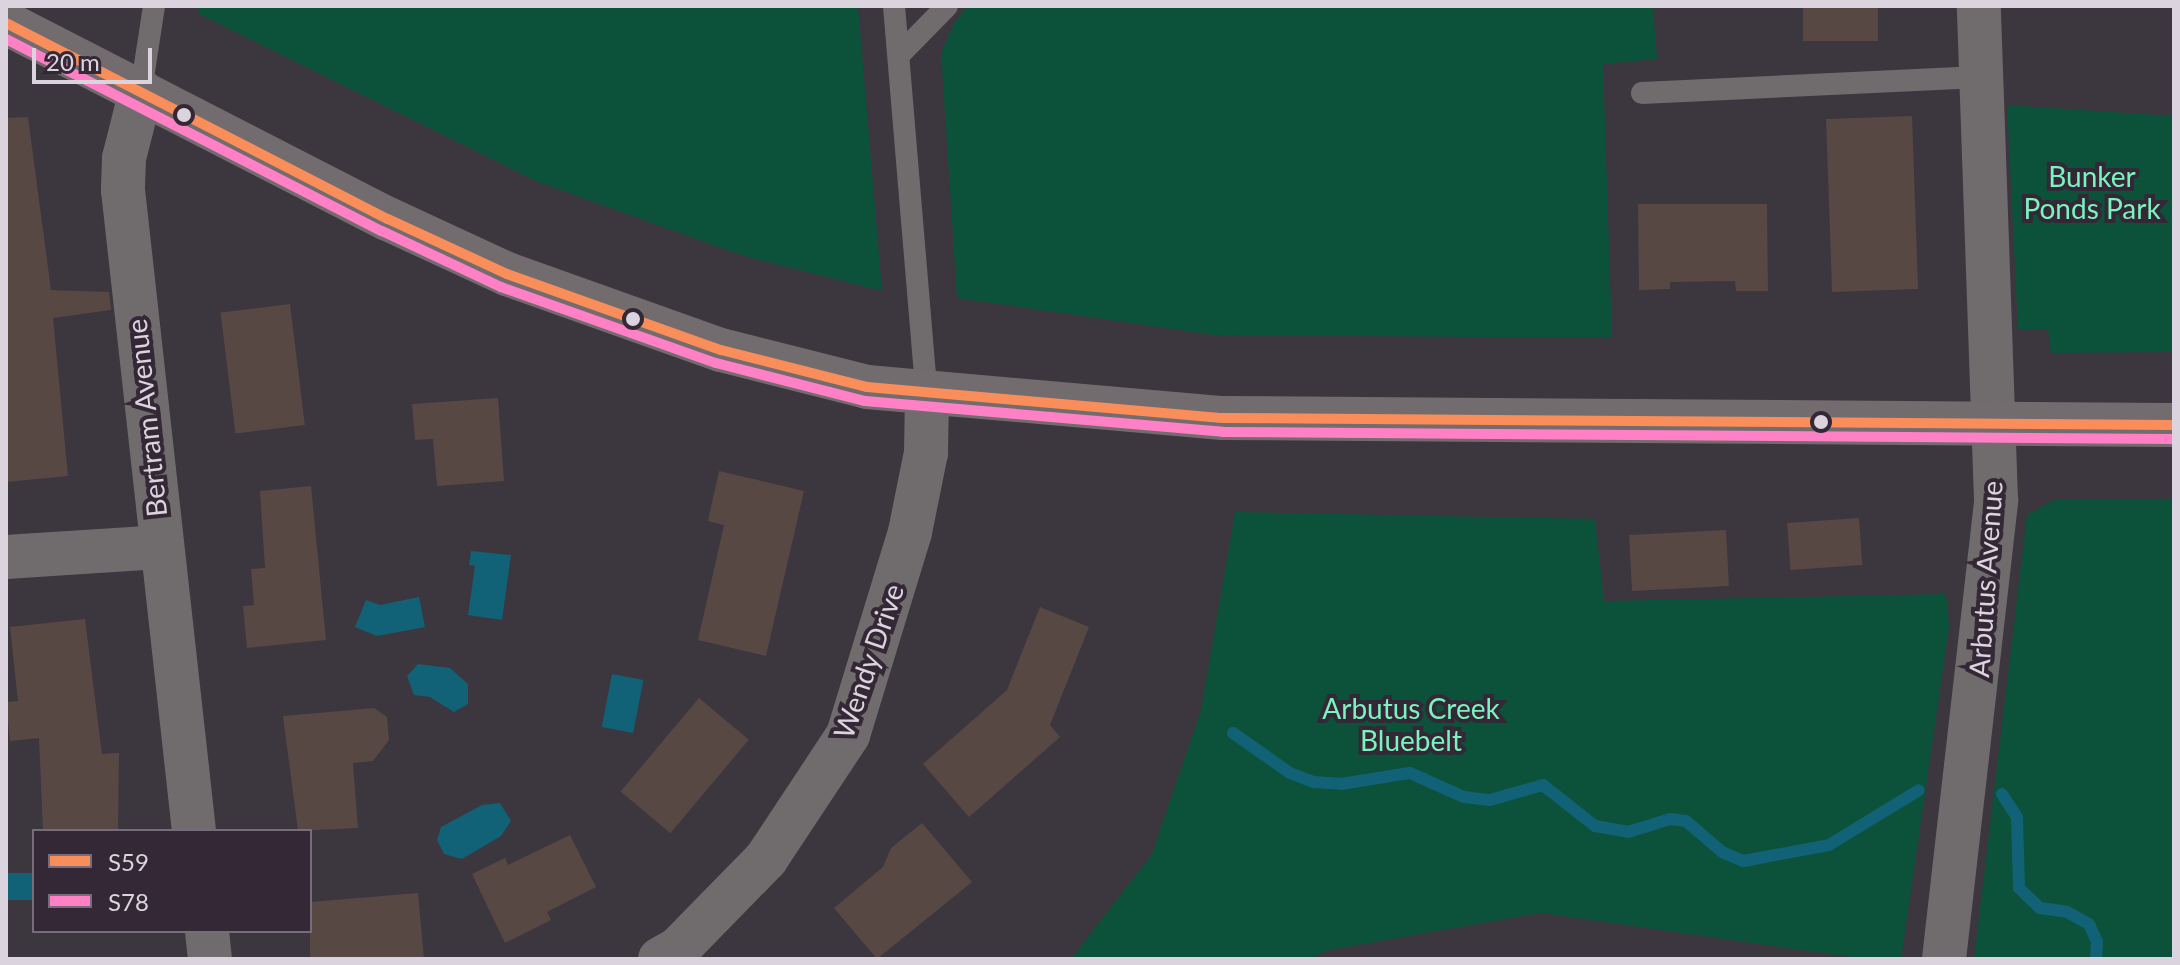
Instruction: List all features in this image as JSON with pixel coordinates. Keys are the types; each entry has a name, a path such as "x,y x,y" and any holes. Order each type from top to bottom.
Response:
{"main road":[{"path":"6,23 431,241 546,290 775,365 927,395 1170,416 1338,421 2174,425"}],"street":[{"name":"Arbutus Avenue","path":"1944,959 1996,500 1979,6"},
{"name":"Bertram Avenue","path":"141,91 122,175 159,547 194,829"},
{"name":"Wendy Drive","path":"660,959 678,949 766,859 848,735 910,532 926,453 927,395"},
{"path":"6,557 159,547"},
{"path":"207,933 210,959"}],"lane":[{"name":"Bertram Avenue","path":"141,91 154,6"},
{"path":"894,6 902,52 927,395"},
{"path":"902,52 947,6"},
{"path":"1642,93 1980,77"}],"green space":[{"path":"198,6 858,6 882,291 744,256 538,182 199,14"},
{"path":"968,6 1653,6 1657,59 1603,64 1612,338 1214,335 957,298 941,53 955,21"},
{"name":"Bunker Ponds Park","path":"2007,105 2174,116 2174,352 2051,353 2048,329 2018,329"},
{"path":"2054,500 2174,500 2174,959 1974,959 2027,515"},
{"name":"Arbutus Creek Bluebelt","path":"1235,512 1595,519 1604,601 1946,594 1949,627 1901,959 1865,959 1541,913 1329,950 1310,959 1071,959 1152,854 1201,710"}],"water":[{"path":"471,551 511,555 502,620 468,615 475,566 469,565"},
{"path":"419,597 425,627 377,636 355,627 366,600 380,605"},
{"path":"418,664 450,668 468,684 468,704 454,712 430,697 414,695 407,676"},
{"path":"612,674 643,680 633,733 602,727"},
{"path":"500,803 511,821 501,836 462,859 444,854 437,840 441,827 482,805"},
{"path":"6,873 32,873 32,900 6,900"}],"building":[{"path":"1803,6 1878,6 1878,41 1803,41"},
{"path":"1912,116 1918,289 1832,292 1826,119"},
{"path":"28,117 51,290 109,292 111,310 53,318 68,476 6,482 6,118"},
{"path":"1638,204 1767,204 1768,291 1736,291 1735,281 1670,282 1670,289 1639,290"},
{"path":"290,304 305,425 235,434 221,313"},
{"path":"498,398 504,481 437,486 433,439 415,440 412,404"},
{"path":"719,471 804,491 766,656 698,640 724,525 708,521"},
{"path":"311,486 326,640 247,648 243,606 254,605 251,569 265,568 260,491"},
{"path":"1859,518 1862,565 1790,570 1787,523"},
{"path":"1726,530 1729,586 1632,591 1629,535"},
{"path":"1040,607 1089,627 1050,725 1060,737 969,817 923,764 1007,690"},
{"path":"85,619 102,754 119,753 118,829 43,829 39,738 10,741 6,702 18,701 10,627"},
{"path":"699,698 749,740 670,833 621,791"},
{"path":"374,708 387,717 389,740 373,761 353,763 358,828 298,829 283,716"},
{"path":"922,823 972,882 877,959 834,908 883,867 891,848"},
{"path":"570,835 596,887 547,912 551,920 505,943 472,874 505,858 508,865"},
{"path":"418,893 424,959 310,959 312,902"}],"waterway":[{"path":"1233,733 1290,773 1314,782 1341,784 1410,773 1464,797 1490,800 1543,785 1595,826 1628,832 1670,819 1686,821 1722,852 1743,861 1829,845 1919,790"},
{"path":"2002,794 2017,817 2019,888 2040,908 2067,912 2089,924 2097,942 2096,959"}],"transit line":[{"name":"S59","path":"6,23 388,219 507,274 721,350 867,387 1223,418 2174,425"},
{"name":"S78","path":"6,39 382,231 501,287 716,363 865,401 1223,432 2174,439"}]}
